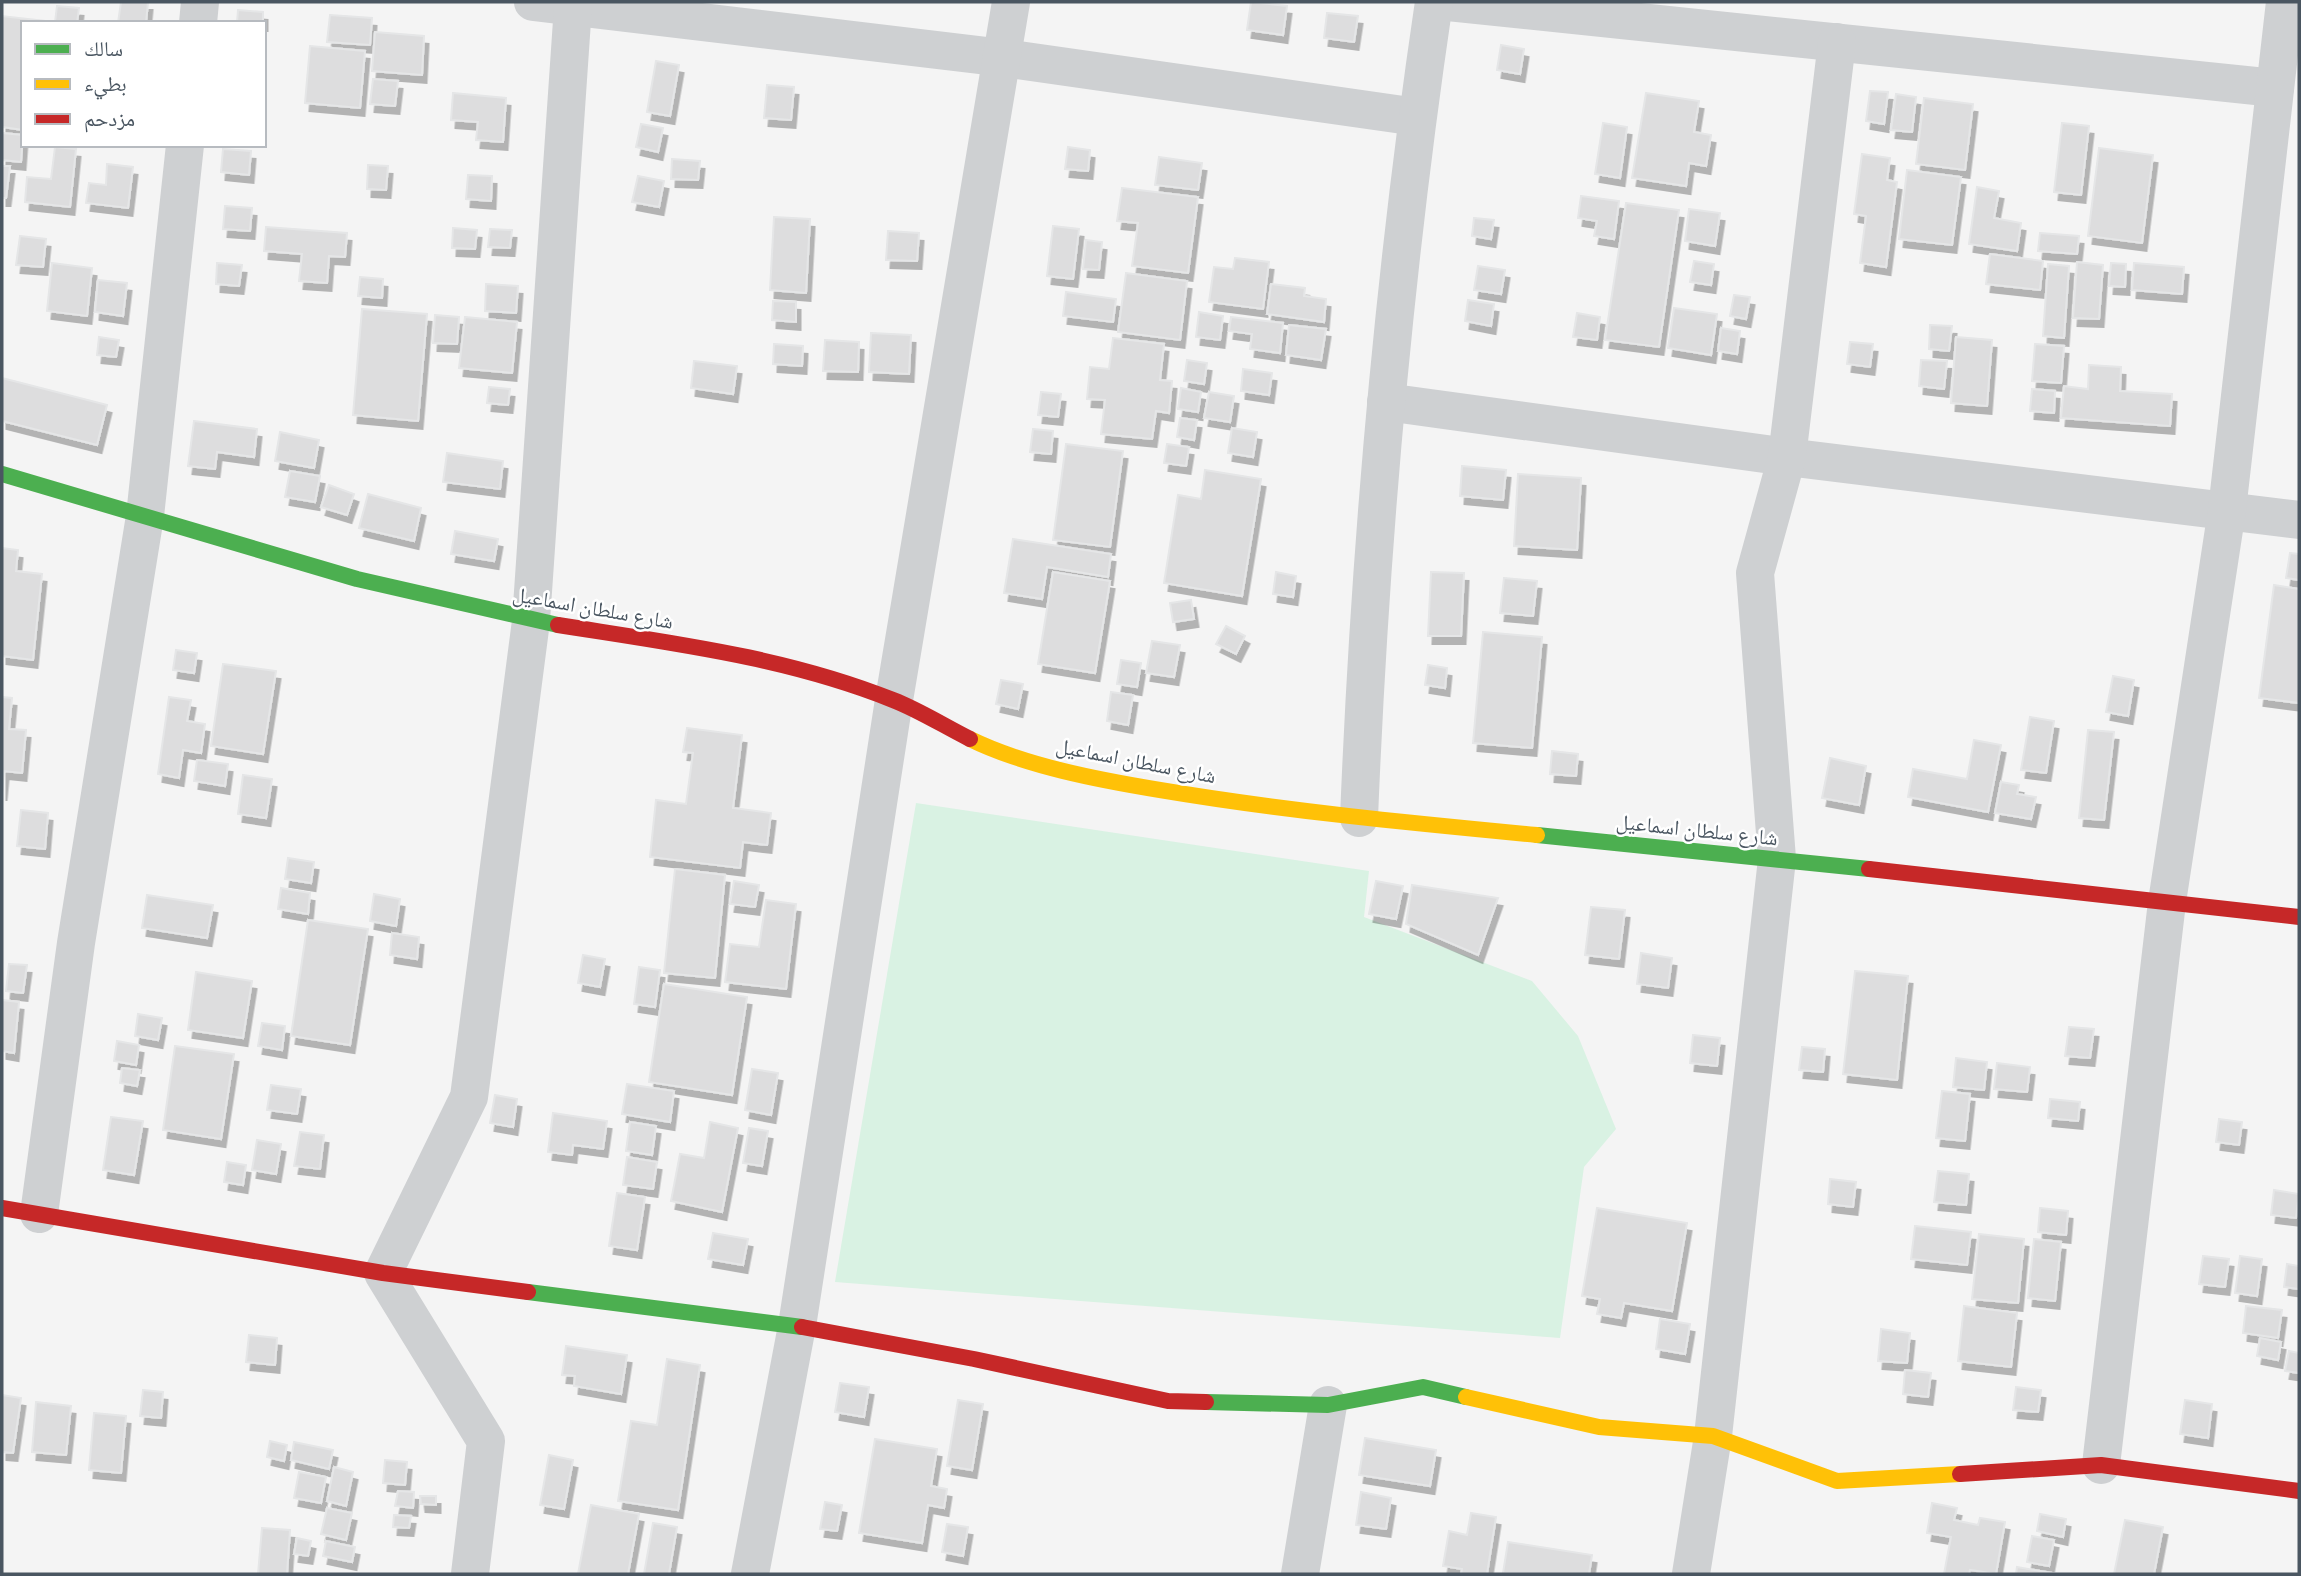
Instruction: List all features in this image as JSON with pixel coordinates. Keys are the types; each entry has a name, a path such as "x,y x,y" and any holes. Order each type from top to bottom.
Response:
{"street":[{"path":"198,21 200,2"},
{"path":"533,2 1004,58 1417,117"},
{"path":"750,1574 797,1326 894,700 1004,58 1011,2"},
{"path":"1359,818 1367,616 1386,402 1417,117 1434,2"},
{"path":"1448,2 2275,88"},
{"path":"2101,1465 2167,902 2227,510 2285,2"},
{"path":"383,1273 469,1097 531,621 573,6"},
{"path":"1691,1574 1713,1436 1777,859 1755,573 1787,457 1837,42"},
{"path":"39,1214 76,943 145,516 185,147"},
{"path":"1386,402 1787,457 2299,520"},
{"name":"شارع سلطان اسماعيل","path":"2,474 357,579 531,621 694,647 798,668 894,700 974,741 1045,765 1195,796 1359,818 1777,859 2299,917"},
{"path":"2,1208 383,1273 797,1326 974,1359 1168,1401 1328,1405 1423,1387 1599,1427 1713,1436 1837,1482 2101,1465 2299,1491"},
{"path":"383,1273 486,1441 470,1574"},
{"path":"1300,1574 1328,1405"}],"green space":[{"path":"916,803 1369,871 1364,917 1532,981 1578,1036 1616,1129 1584,1167 1560,1338 835,1282"}],"building":[{"path":"121,2 148,2 146,21 118,21"},
{"path":"1251,2 1287,6 1283,35 1247,30"},
{"path":"57,6 79,8 77,21 55,21"},
{"path":"238,10 263,12 263,21 237,21"},
{"path":"1327,13 1358,16 1354,42 1324,38"},
{"path":"330,15 372,18 370,45 327,42"},
{"path":"2,16 46,21 21,21 21,130 2,127"},
{"path":"375,32 424,36 422,75 372,71"},
{"path":"1501,45 1524,49 1520,74 1497,70"},
{"path":"310,46 365,51 360,108 305,103"},
{"path":"656,61 679,65 670,116 647,112"},
{"path":"373,79 398,81 395,106 370,104"},
{"path":"767,85 794,87 791,120 764,118"},
{"path":"1870,91 1888,92 1884,124 1866,121"},
{"path":"453,93 506,98 503,142 476,140 478,122 451,120"},
{"path":"1646,93 1699,101 1694,132 1711,135 1706,166 1689,163 1686,186 1632,178"},
{"path":"1896,94 1916,97 1912,132 1891,130"},
{"path":"1924,98 1973,104 1965,170 1916,164"},
{"path":"1603,123 1627,127 1620,178 1595,174"},
{"path":"2062,123 2089,126 2081,195 2054,192"},
{"path":"641,124 663,128 658,152 636,147"},
{"path":"2,133 21,135 21,162 2,160"},
{"path":"55,147 76,149 70,207 25,202 27,177 51,179"},
{"path":"1068,147 1090,150 1088,171 1065,169"},
{"path":"2099,148 2153,155 2142,243 2088,236"},
{"path":"223,149 251,151 249,175 221,172"},
{"path":"1862,154 1890,158 1887,180 1897,182 1886,267 1860,263 1866,216 1854,214"},
{"path":"1159,157 1202,163 1198,190 1155,185"},
{"path":"672,159 700,161 698,180 671,179"},
{"path":"107,164 133,167 128,208 86,203 89,183 106,185"},
{"path":"368,165 388,166 386,190 367,189"},
{"path":"2,166 10,166 6,198 2,198"},
{"path":"1907,170 1961,177 1952,245 1899,239"},
{"path":"468,175 492,176 491,201 466,199"},
{"path":"638,176 664,181 659,207 632,202"},
{"path":"1977,187 1999,191 1994,218 2021,223 2017,251 1969,244"},
{"path":"1122,188 1198,197 1188,273 1132,266 1138,223 1117,221"},
{"path":"1581,196 1619,201 1614,239 1594,236 1597,221 1578,218"},
{"path":"1626,203 1679,210 1659,347 1605,340"},
{"path":"225,206 252,208 250,231 223,229"},
{"path":"1689,209 1720,213 1715,246 1685,241"},
{"path":"774,217 810,219 806,293 770,290"},
{"path":"1474,218 1494,220 1491,239 1472,236"},
{"path":"1053,226 1079,229 1073,279 1047,276"},
{"path":"266,227 347,233 345,257 329,256 327,283 299,281 302,254 264,251"},
{"path":"453,228 477,230 475,249 452,248"},
{"path":"490,229 512,230 510,248 488,247"},
{"path":"888,231 919,233 917,261 886,260"},
{"path":"2040,233 2079,236 2077,254 2038,251"},
{"path":"20,236 46,239 43,267 16,265"},
{"path":"1086,240 1102,242 1099,270 1083,269"},
{"path":"1990,254 2043,261 2040,290 1986,284"},
{"path":"1235,258 1269,262 1263,309 1209,302 1214,267 1233,269"},
{"path":"1694,261 1714,264 1711,285 1690,282"},
{"path":"2077,262 2103,265 2099,319 2073,318"},
{"path":"52,263 92,268 87,316 47,311"},
{"path":"217,263 242,265 239,286 216,284"},
{"path":"2111,263 2126,264 2125,287 2109,286"},
{"path":"2134,263 2184,267 2182,294 2132,290"},
{"path":"2048,264 2069,266 2064,338 2043,336"},
{"path":"1478,266 1505,270 1501,294 1474,290"},
{"path":"1126,273 1187,281 1180,340 1118,332"},
{"path":"360,277 383,279 382,298 358,296"},
{"path":"98,280 127,283 123,316 95,312"},
{"path":"486,284 518,286 516,313 485,311"},
{"path":"1271,284 1305,288 1304,296 1326,299 1324,322 1267,314"},
{"path":"1066,292 1116,299 1113,322 1063,316"},
{"path":"1734,295 1750,297 1746,319 1730,316"},
{"path":"1468,300 1494,304 1491,326 1465,321"},
{"path":"773,301 796,302 796,322 772,320"},
{"path":"1674,308 1717,314 1711,355 1668,348"},
{"path":"362,309 427,314 418,421 353,415"},
{"path":"1199,312 1223,316 1220,340 1196,337"},
{"path":"1577,313 1600,317 1597,340 1573,337"},
{"path":"435,315 459,317 457,344 433,343"},
{"path":"465,317 517,322 512,373 459,368"},
{"path":"1231,317 1283,323 1280,353 1250,349 1252,334 1229,331"},
{"path":"1289,325 1326,329 1321,360 1286,355"},
{"path":"1930,325 1952,326 1949,351 1929,349"},
{"path":"1721,328 1740,331 1737,354 1718,351"},
{"path":"871,333 911,335 909,374 869,372"},
{"path":"99,337 119,340 116,357 97,355"},
{"path":"1956,337 1992,340 1987,406 1951,403"},
{"path":"1113,338 1164,344 1160,380 1172,381 1169,413 1156,411 1152,439 1101,434 1105,400 1087,399 1090,367 1109,369"},
{"path":"825,340 859,342 858,372 823,371"},
{"path":"1850,342 1873,344 1870,367 1847,364"},
{"path":"774,344 803,346 802,366 773,364"},
{"path":"2035,344 2064,346 2061,383 2032,381"},
{"path":"1187,360 1207,363 1204,384 1184,381"},
{"path":"1921,360 1947,361 1944,389 1919,386"},
{"path":"694,361 737,366 733,394 691,388"},
{"path":"2089,365 2121,367 2120,391 2172,394 2170,426 2061,418 2064,386 2088,389"},
{"path":"1243,369 1272,373 1269,395 1241,391"},
{"path":"2,378 107,405 97,445 2,421"},
{"path":"489,387 510,389 508,405 487,403"},
{"path":"1181,388 1201,392 1198,412 1178,409"},
{"path":"2032,389 2055,391 2054,413 2030,411"},
{"path":"1041,392 1061,394 1058,417 1038,415"},
{"path":"1209,392 1234,396 1230,422 1204,418"},
{"path":"1180,418 1197,420 1194,440 1177,437"},
{"path":"194,421 257,429 254,457 217,452 215,469 188,466"},
{"path":"1232,428 1257,432 1253,457 1228,453"},
{"path":"1033,429 1053,431 1051,454 1030,452"},
{"path":"280,432 319,440 314,468 275,461"},
{"path":"1066,444 1123,451 1110,547 1053,540"},
{"path":"1167,444 1189,447 1186,466 1164,463"},
{"path":"447,453 503,461 500,489 443,482"},
{"path":"1462,466 1506,470 1503,500 1460,496"},
{"path":"1205,470 1261,479 1242,596 1164,583 1178,495 1201,499"},
{"path":"290,471 320,476 315,502 285,497"},
{"path":"1518,474 1581,478 1577,550 1514,546"},
{"path":"329,485 354,494 347,515 321,507"},
{"path":"368,494 421,508 414,541 359,528"},
{"path":"455,531 498,539 494,561 451,554"},
{"path":"1013,539 1111,554 1108,577 1047,567 1042,599 1004,593"},
{"path":"2,548 18,550 16,571 42,574 33,660 2,656"},
{"path":"2290,553 2299,554 2299,580 2286,578"},
{"path":"1053,572 1110,581 1095,673 1038,664"},
{"path":"1276,572 1296,576 1293,597 1273,594"},
{"path":"1431,572 1464,573 1461,636 1428,636"},
{"path":"1504,578 1537,581 1533,616 1500,613"},
{"path":"2274,585 2299,589 2299,703 2259,698"},
{"path":"1191,600 1194,619 1173,622 1170,603"},
{"path":"1226,626 1245,636 1236,654 1216,644"},
{"path":"1483,632 1542,637 1532,748 1473,743"},
{"path":"1152,641 1180,645 1174,677 1146,673"},
{"path":"176,650 197,653 194,673 173,670"},
{"path":"1121,660 1141,663 1137,687 1117,684"},
{"path":"223,664 276,671 263,754 211,746"},
{"path":"1428,665 1447,668 1445,688 1425,685"},
{"path":"2113,676 2134,680 2128,716 2106,712"},
{"path":"1001,680 1023,684 1018,709 996,704"},
{"path":"1111,692 1133,695 1128,725 1107,721"},
{"path":"2,697 12,698 9,729 26,730 22,773 4,771 2,793"},
{"path":"169,697 191,700 187,721 205,724 201,753 183,750 179,778 158,774"},
{"path":"2030,717 2054,721 2046,773 2021,770"},
{"path":"687,728 742,735 733,808 771,813 767,845 743,842 740,868 650,857 656,800 686,804 693,753 683,752"},
{"path":"2088,730 2114,732 2104,820 2079,818"},
{"path":"1974,740 2001,745 1988,812 1908,797 1913,769 1967,779"},
{"path":"1552,751 1578,754 1576,776 1550,774"},
{"path":"1830,758 1866,766 1859,805 1822,798"},
{"path":"197,760 228,764 225,786 194,781"},
{"path":"243,775 272,779 266,818 238,814"},
{"path":"2001,782 2019,785 2017,794 2036,797 2031,819 1995,813"},
{"path":"21,810 48,813 45,849 17,846"},
{"path":"288,858 314,862 311,883 285,879"},
{"path":"675,869 725,875 715,978 664,973"},
{"path":"734,881 759,885 755,907 730,904"},
{"path":"1376,881 1403,886 1396,919 1369,914"},
{"path":"1412,885 1498,898 1478,955 1406,924"},
{"path":"281,888 310,893 308,914 278,909"},
{"path":"374,894 400,899 396,926 370,921"},
{"path":"147,895 213,905 207,938 142,928"},
{"path":"766,900 796,904 786,989 725,982 730,944 759,947"},
{"path":"1591,907 1625,910 1619,959 1585,955"},
{"path":"308,920 368,929 350,1045 291,1036"},
{"path":"392,933 419,937 417,959 390,955"},
{"path":"1641,953 1672,958 1668,988 1637,984"},
{"path":"583,955 605,959 600,987 578,983"},
{"path":"9,964 27,965 23,993 6,991"},
{"path":"639,967 660,970 655,1007 634,1004"},
{"path":"1855,971 1908,976 1897,1080 1843,1074"},
{"path":"196,972 252,981 243,1038 188,1030"},
{"path":"664,984 747,997 732,1095 649,1082"},
{"path":"2,1000 19,1002 14,1053 2,1051"},
{"path":"138,1014 162,1018 158,1040 135,1036"},
{"path":"262,1023 285,1026 282,1050 258,1046"},
{"path":"2069,1027 2094,1029 2090,1058 2065,1056"},
{"path":"1693,1035 1720,1038 1717,1066 1690,1063"},
{"path":"117,1041 139,1045 136,1065 114,1061"},
{"path":"175,1046 234,1054 221,1139 163,1130"},
{"path":"1802,1047 1825,1049 1823,1072 1799,1070"},
{"path":"1956,1058 1987,1062 1984,1090 1953,1087"},
{"path":"1997,1063 2030,1067 2027,1092 1994,1089"},
{"path":"122,1068 140,1070 137,1086 120,1083"},
{"path":"752,1069 778,1073 771,1115 745,1110"},
{"path":"627,1084 674,1091 670,1122 622,1114"},
{"path":"271,1085 301,1089 297,1114 267,1110"},
{"path":"1942,1091 1970,1094 1965,1141 1936,1138"},
{"path":"495,1095 517,1099 513,1127 490,1123"},
{"path":"2050,1099 2080,1102 2078,1121 2048,1118"},
{"path":"553,1113 607,1121 603,1149 573,1145 572,1155 548,1152"},
{"path":"111,1117 143,1121 134,1175 103,1170"},
{"path":"2219,1119 2242,1122 2239,1145 2216,1142"},
{"path":"630,1122 656,1126 652,1155 626,1151"},
{"path":"710,1122 738,1128 722,1212 671,1201 680,1154 704,1158"},
{"path":"749,1128 768,1131 762,1166 743,1163"},
{"path":"300,1132 324,1135 320,1169 294,1166"},
{"path":"257,1140 281,1144 276,1174 252,1170"},
{"path":"627,1157 657,1162 653,1189 623,1185"},
{"path":"227,1162 246,1165 243,1185 224,1182"},
{"path":"1938,1171 1969,1174 1966,1205 1934,1202"},
{"path":"1830,1179 1856,1182 1853,1207 1828,1204"},
{"path":"2274,1190 2299,1194 2296,1218 2271,1215"},
{"path":"617,1193 645,1197 637,1250 609,1246"},
{"path":"1597,1208 1687,1223 1672,1311 1624,1303 1621,1318 1597,1314 1600,1299 1582,1296"},
{"path":"2040,1208 2068,1211 2066,1235 2038,1232"},
{"path":"1915,1226 1971,1232 1967,1265 1911,1259"},
{"path":"713,1233 748,1239 743,1265 708,1259"},
{"path":"1979,1234 2024,1239 2018,1303 1972,1299"},
{"path":"2034,1239 2061,1242 2055,1301 2028,1298"},
{"path":"2203,1256 2229,1259 2225,1287 2199,1284"},
{"path":"2240,1256 2262,1259 2257,1296 2235,1293"},
{"path":"2287,1264 2299,1266 2299,1289 2284,1287"},
{"path":"1964,1306 2017,1313 2011,1367 1958,1361"},
{"path":"2246,1306 2282,1310 2278,1338 2243,1333"},
{"path":"1660,1319 1690,1324 1685,1354 1656,1349"},
{"path":"1881,1329 1910,1333 1907,1363 1878,1361"},
{"path":"249,1335 277,1338 275,1365 246,1362"},
{"path":"2260,1338 2281,1342 2278,1360 2257,1356"},
{"path":"566,1346 627,1355 621,1394 574,1386 575,1376 562,1375"},
{"path":"2289,1351 2299,1353 2299,1373 2285,1371"},
{"path":"667,1359 700,1365 678,1510 618,1501 631,1421 657,1425"},
{"path":"1905,1370 1931,1373 1928,1397 1903,1394"},
{"path":"840,1383 869,1387 864,1417 835,1412"},
{"path":"2016,1387 2041,1390 2038,1412 2013,1410"},
{"path":"143,1390 163,1392 161,1418 140,1416"},
{"path":"2,1395 21,1398 13,1453 2,1452"},
{"path":"958,1400 983,1404 972,1470 947,1466"},
{"path":"2185,1400 2212,1404 2208,1438 2180,1434"},
{"path":"36,1402 71,1406 66,1455 32,1452"},
{"path":"94,1413 126,1416 121,1473 89,1470"},
{"path":"1365,1438 1436,1450 1430,1486 1359,1475"},
{"path":"875,1439 937,1449 931,1486 947,1489 944,1508 928,1505 922,1543 859,1533"},
{"path":"270,1441 287,1445 284,1461 267,1457"},
{"path":"294,1442 333,1450 329,1469 291,1460"},
{"path":"549,1455 573,1460 564,1509 540,1505"},
{"path":"385,1460 407,1462 405,1485 383,1483"},
{"path":"334,1467 353,1472 346,1506 327,1501"},
{"path":"299,1472 326,1477 321,1503 294,1498"},
{"path":"398,1491 414,1492 413,1508 395,1506"},
{"path":"1361,1492 1391,1498 1386,1529 1356,1525"},
{"path":"420,1496 436,1496 436,1505 421,1504"},
{"path":"825,1502 842,1505 837,1531 820,1529"},
{"path":"1932,1503 1957,1508 1954,1520 1978,1525 1980,1518 2005,1522 1996,1574 1970,1570 1969,1574 1944,1574 1951,1537 1927,1533"},
{"path":"591,1505 639,1514 628,1574 578,1574"},
{"path":"327,1508 352,1513 346,1540 321,1534"},
{"path":"1471,1513 1496,1517 1487,1574 1461,1574 1462,1569 1443,1566 1449,1531 1467,1535"},
{"path":"2040,1514 2066,1519 2063,1537 2037,1531"},
{"path":"394,1515 411,1516 409,1528 393,1527"},
{"path":"2125,1520 2163,1527 2154,1574 2114,1574"},
{"path":"653,1523 677,1527 669,1574 644,1574"},
{"path":"947,1524 968,1527 963,1556 942,1552"},
{"path":"262,1528 290,1530 287,1574 258,1574"},
{"path":"2032,1536 2054,1540 2049,1566 2027,1562"},
{"path":"297,1538 311,1541 308,1556 294,1554"},
{"path":"326,1541 355,1547 352,1562 323,1556"},
{"path":"1508,1542 1592,1555 1589,1574 1503,1573"},
{"path":"2017,1567 2058,1574 2016,1574"}],"traffic: fast":[{"path":"2,474 357,579 558,625"},
{"path":"1537,835 1869,869"},
{"path":"528,1292 802,1327"},
{"path":"1206,1402 1328,1405 1423,1387 1466,1397"}],"traffic: slow":[{"path":"970,739 991,749 1038,764 1137,786 1301,810 1537,835"},
{"path":"1466,1397 1599,1427 1713,1436 1837,1481 1960,1474"}],"traffic: jam":[{"path":"558,625 728,653 811,673 903,704 970,739"},
{"path":"1869,869 2299,917"},
{"path":"2,1208 383,1273 528,1292"},
{"path":"802,1327 974,1359 1168,1401 1206,1402"},
{"path":"1960,1474 2101,1465 2299,1491"}]}
